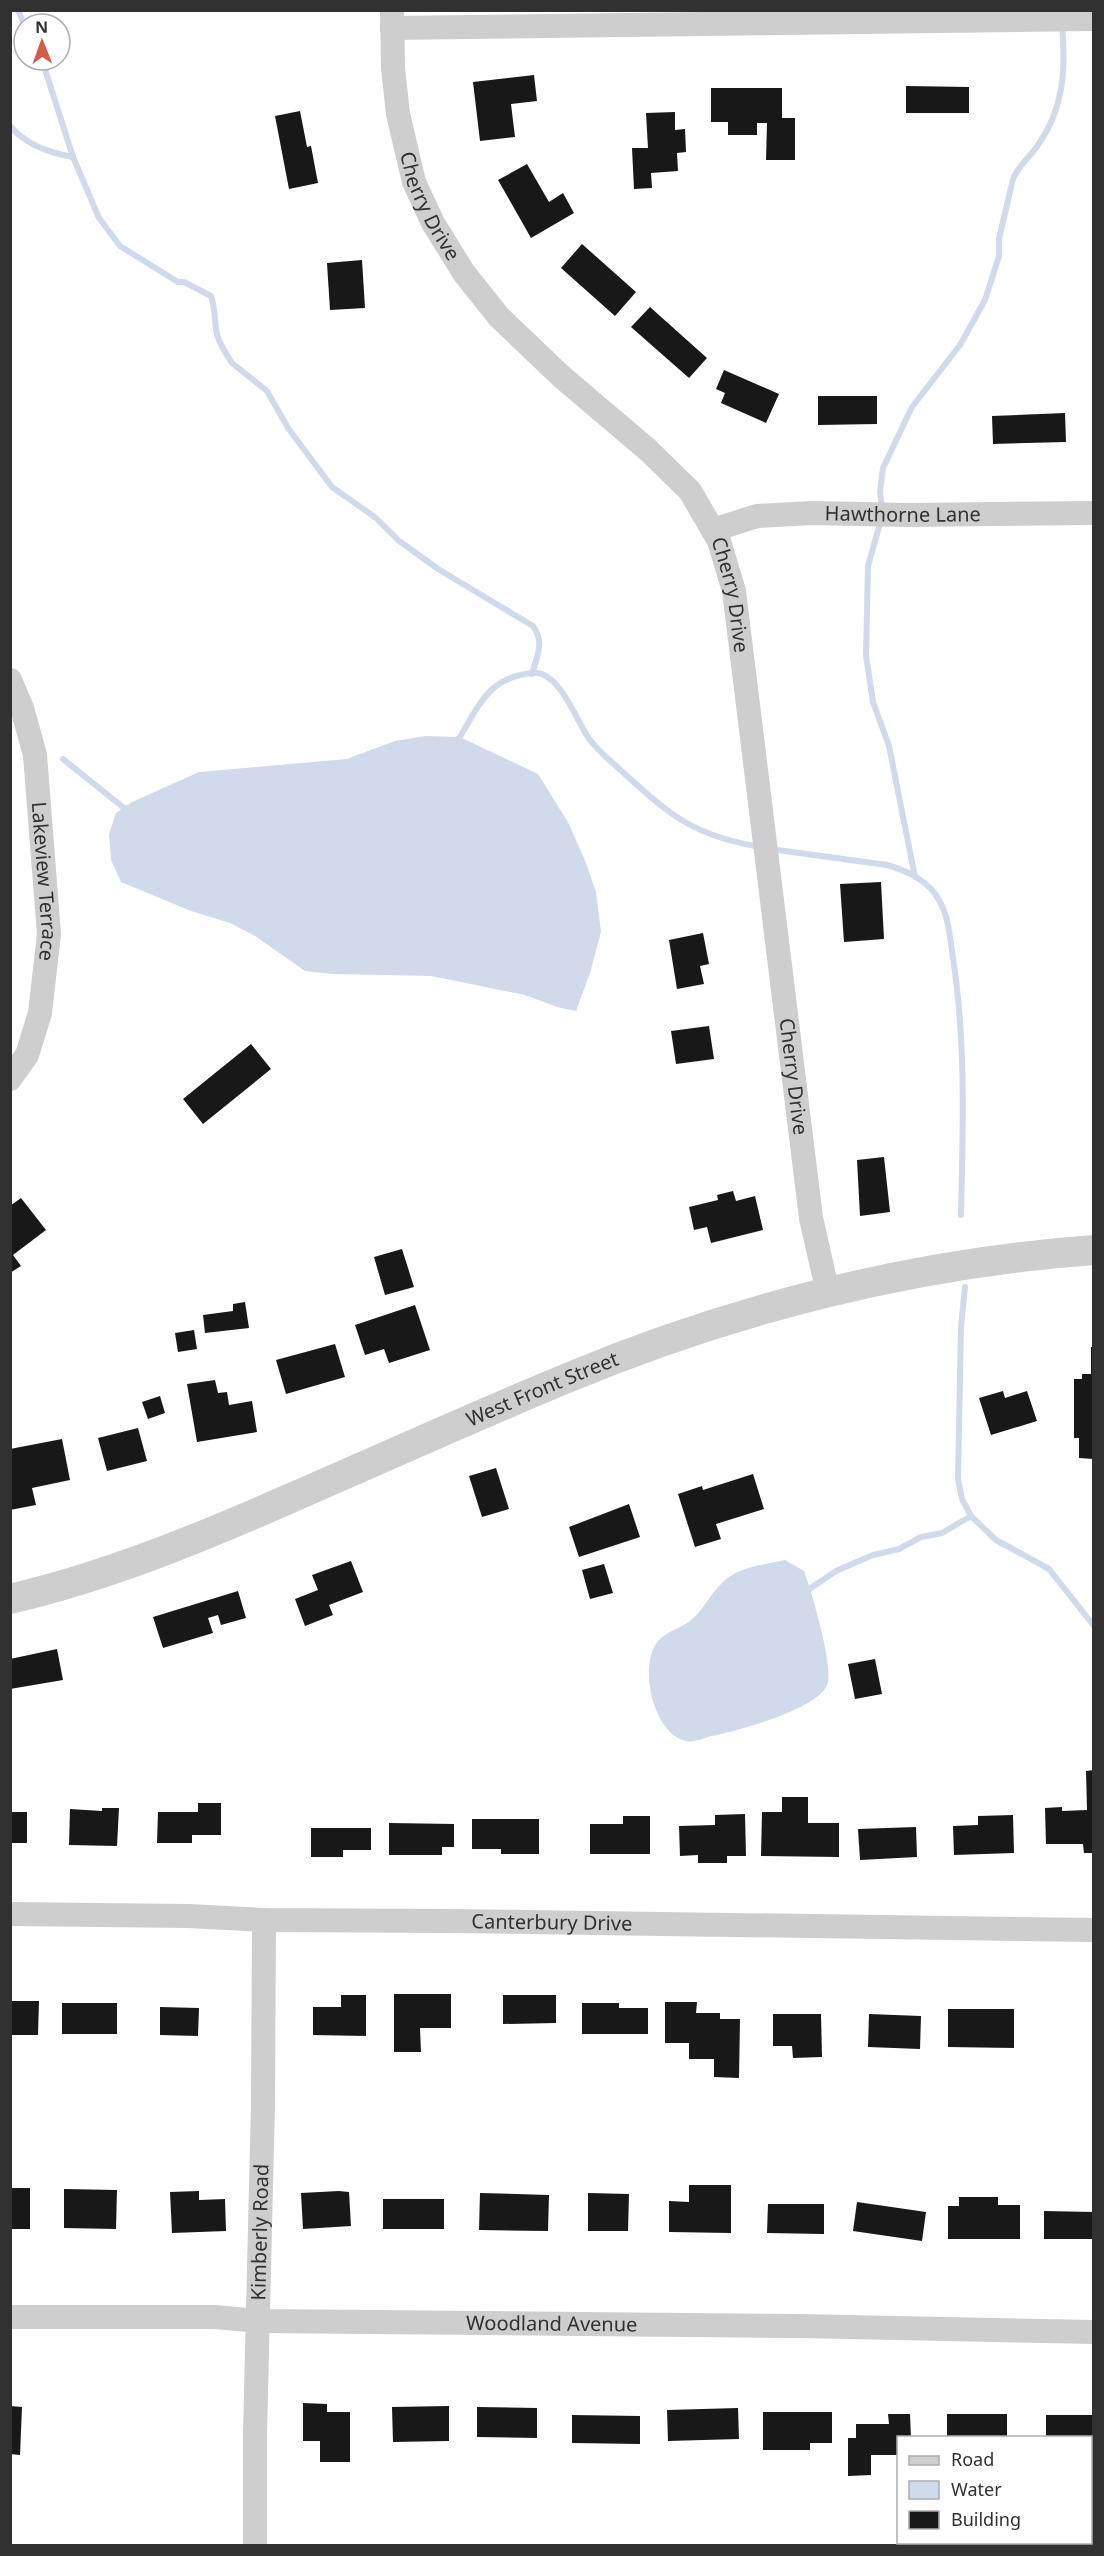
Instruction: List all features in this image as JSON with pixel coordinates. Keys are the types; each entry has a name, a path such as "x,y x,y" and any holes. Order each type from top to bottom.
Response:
{"street":[{"path":"392,19 1094,19"},
{"name":"Cherry Drive","path":"392,19 393,68 398,114 414,182 433,223 463,271 499,317 561,378 648,450 690,491 719,541 734,591 811,1218 828,1293"},
{"name":"Hawthorne Lane","path":"713,530 757,516 812,513 920,515 1094,513"},
{"name":"Lakeview Terrace","path":"10,680 22,708 35,755 49,934 40,1013 27,1054 10,1079"},
{"name":"West Front Street","path":"10,1599 78,1581 182,1545 631,1353 688,1332 828,1293 906,1275 1094,1250"},
{"name":"Canterbury Drive","path":"10,1914 188,1916 264,1920 1094,1930"},
{"name":"Kimberly Road","path":"255,2546 264,1920"},
{"name":"Woodland Avenue","path":"10,2317 214,2317 258,2321 799,2326 1094,2332"}],"water":[{"path":"425,736 460,737 538,774 569,824 596,892 601,932 590,973 576,1011 557,1007 525,995 431,976 332,974 305,971 255,936 230,923 191,911 121,882 111,860 109,834 116,813 132,802 199,772 347,759 395,741"},
{"path":"785,1560 804,1571 816,1610 828,1672 828,1682 822,1692 794,1710 756,1725 694,1741 686,1741 674,1736 657,1712 652,1697 649,1665 652,1651 659,1640 695,1617 728,1577 752,1567"}],"building":[{"path":"534,75 537,101 511,104 515,137 480,141 473,82"},
{"path":"906,86 969,87 969,113 906,113"},
{"path":"711,88 782,88 782,118 795,118 795,160 766,160 767,123 757,123 757,135 728,135 728,122 711,122"},
{"path":"300,111 307,147 311,146 318,183 289,189 275,116"},
{"path":"675,112 675,130 685,129 686,152 677,153 678,171 651,173 652,188 634,189 632,148 648,148 646,113"},
{"path":"527,164 549,202 563,193 574,213 531,238 498,180"},
{"path":"582,244 636,292 615,316 561,268"},
{"path":"362,260 365,308 330,310 327,263"},
{"path":"650,307 707,358 689,378 631,327"},
{"path":"724,370 779,394 766,423 721,403 725,393 716,389"},
{"path":"818,396 877,396 877,424 818,425"},
{"path":"1065,413 1066,442 993,444 992,416"},
{"path":"881,882 884,939 844,942 840,884"},
{"path":"703,933 709,964 700,966 704,984 677,989 669,940"},
{"path":"709,1026 714,1059 676,1064 671,1031"},
{"path":"251,1044 271,1069 203,1124 183,1099"},
{"path":"884,1157 890,1212 860,1216 857,1160"},
{"path":"733,1191 736,1201 755,1196 763,1230 711,1243 707,1227 694,1230 689,1207 718,1200 717,1195"},
{"path":"21,1198 46,1230 13,1255 21,1266 10,1273 10,1206"},
{"path":"402,1249 414,1287 385,1295 374,1257"},
{"path":"245,1302 249,1328 205,1333 203,1315 233,1311 233,1304"},
{"path":"415,1305 430,1350 389,1363 384,1349 365,1355 355,1325"},
{"path":"194,1330 197,1349 178,1352 175,1333"},
{"path":"335,1344 345,1377 286,1394 276,1360"},
{"path":"1091,1347 1094,1347 1094,1459 1079,1458 1079,1438 1074,1438 1074,1379 1082,1379 1082,1374 1091,1374"},
{"path":"215,1380 218,1393 227,1392 229,1405 252,1401 257,1432 197,1442 187,1384"},
{"path":"1003,1391 1005,1398 1027,1391 1037,1421 991,1435 979,1398"},
{"path":"160,1396 165,1413 148,1419 142,1402"},
{"path":"138,1428 147,1461 107,1471 98,1438"},
{"path":"62,1439 70,1480 32,1488 36,1505 10,1510 10,1449"},
{"path":"496,1468 509,1509 482,1517 469,1476"},
{"path":"753,1474 764,1509 716,1524 721,1539 695,1547 678,1494 702,1486 703,1490"},
{"path":"629,1504 640,1537 579,1557 569,1527"},
{"path":"351,1561 363,1592 329,1605 333,1615 305,1626 295,1599 318,1590 312,1575"},
{"path":"604,1564 613,1593 590,1599 582,1570"},
{"path":"238,1591 246,1618 221,1625 218,1615 208,1618 213,1633 163,1648 153,1617"},
{"path":"57,1649 63,1680 10,1689 10,1659"},
{"path":"875,1659 882,1694 855,1699 848,1664"},
{"path":"1094,1770 1094,1853 1084,1853 1083,1844 1046,1844 1045,1808 1062,1807 1062,1811 1087,1810 1086,1771"},
{"path":"782,1797 808,1797 808,1823 839,1823 839,1857 761,1856 762,1812 782,1812"},
{"path":"198,1803 221,1803 221,1835 192,1835 192,1843 157,1843 158,1812 198,1812"},
{"path":"102,1808 119,1808 117,1846 69,1845 70,1809 102,1811"},
{"path":"10,1812 27,1812 27,1843 10,1843"},
{"path":"745,1814 746,1856 727,1856 727,1863 698,1863 698,1855 680,1856 679,1826 715,1825 715,1815"},
{"path":"1013,1815 1014,1853 954,1855 953,1826 978,1825 978,1816"},
{"path":"623,1816 650,1816 650,1854 590,1854 590,1824 623,1824"},
{"path":"472,1819 539,1819 539,1854 501,1854 501,1849 472,1849"},
{"path":"389,1823 454,1824 454,1847 442,1847 442,1855 389,1855"},
{"path":"916,1827 917,1857 860,1860 858,1829"},
{"path":"311,1828 371,1828 371,1850 343,1850 343,1857 311,1857"},
{"path":"394,1994 451,1994 451,2028 420,2028 421,2052 394,2052"},
{"path":"341,1995 366,1995 366,2036 313,2035 313,2007 341,2007"},
{"path":"503,1995 556,1995 556,2023 503,2024"},
{"path":"10,2001 39,2001 38,2035 10,2035"},
{"path":"665,2002 697,2002 696,2013 720,2013 720,2019 740,2019 739,2078 714,2077 714,2059 689,2059 689,2043 665,2043"},
{"path":"62,2003 117,2003 117,2034 62,2034"},
{"path":"582,2003 619,2003 619,2008 648,2008 648,2034 582,2034"},
{"path":"160,2007 199,2008 198,2036 160,2035"},
{"path":"948,2009 1014,2009 1014,2048 948,2047"},
{"path":"773,2014 821,2014 822,2057 793,2058 792,2046 773,2046"},
{"path":"869,2014 921,2016 920,2049 868,2047"},
{"path":"689,2185 731,2185 731,2233 669,2232 669,2201 689,2202"},
{"path":"10,2188 30,2188 30,2229 10,2229"},
{"path":"64,2189 117,2190 116,2229 64,2228"},
{"path":"199,2191 199,2200 225,2199 226,2231 172,2233 170,2192"},
{"path":"349,2192 351,2226 303,2229 301,2193"},
{"path":"480,2193 549,2195 548,2231 479,2230"},
{"path":"588,2193 629,2194 628,2231 588,2231"},
{"path":"959,2197 998,2197 998,2205 1020,2205 1020,2239 948,2239 948,2206 959,2206"},
{"path":"383,2199 444,2199 444,2229 383,2229"},
{"path":"857,2202 926,2212 922,2241 853,2231"},
{"path":"768,2204 824,2204 824,2234 767,2233"},
{"path":"1044,2211 1094,2212 1094,2239 1044,2239"},
{"path":"303,2403 327,2404 327,2412 350,2412 350,2462 320,2462 320,2441 303,2441"},
{"path":"10,2406 22,2407 20,2455 10,2454"},
{"path":"449,2406 449,2441 393,2442 392,2407"},
{"path":"477,2407 537,2408 537,2438 477,2437"},
{"path":"738,2408 739,2439 668,2441 667,2410"},
{"path":"763,2412 832,2412 832,2443 810,2443 810,2450 763,2450"},
{"path":"888,2414 910,2414 911,2436 897,2436 897,2455 871,2455 871,2475 848,2476 848,2438 856,2438 856,2424 889,2424"},
{"path":"947,2414 1007,2414 1007,2436 947,2436"},
{"path":"572,2415 640,2416 640,2444 572,2443"},
{"path":"1046,2415 1094,2415 1094,2447 1092,2447 1092,2436 1046,2436"}],"waterway":[{"path":"882,509 880,492 883,468 912,407 960,345 985,300 999,256 999,239 1013,179 1038,145 1053,117 1063,72 1062,24"},
{"path":"46,72 73,157 99,218 120,246 178,282 184,282 211,296 218,338 232,363 267,391 288,428 332,487 376,518 398,540 438,569 533,626 539,643 532,674"},
{"path":"10,126 16,133 38,147 73,157"},
{"path":"881,520 868,566 866,655 873,702 889,746 915,877"},
{"path":"454,742 460,737 488,693 497,686 519,675 534,673 543,675 552,680 560,689 594,745 657,803 702,831 738,843 760,847"},
{"path":"63,759 124,808 130,809"},
{"path":"770,849 894,867 923,882 939,900 949,928 960,1022 963,1086 961,1215"},
{"path":"965,1287 961,1327 958,1479 962,1499 971,1516 996,1540 1049,1569 1094,1626"},
{"path":"805,1592 836,1571 873,1555 899,1549 921,1537 942,1533 971,1516"}]}
